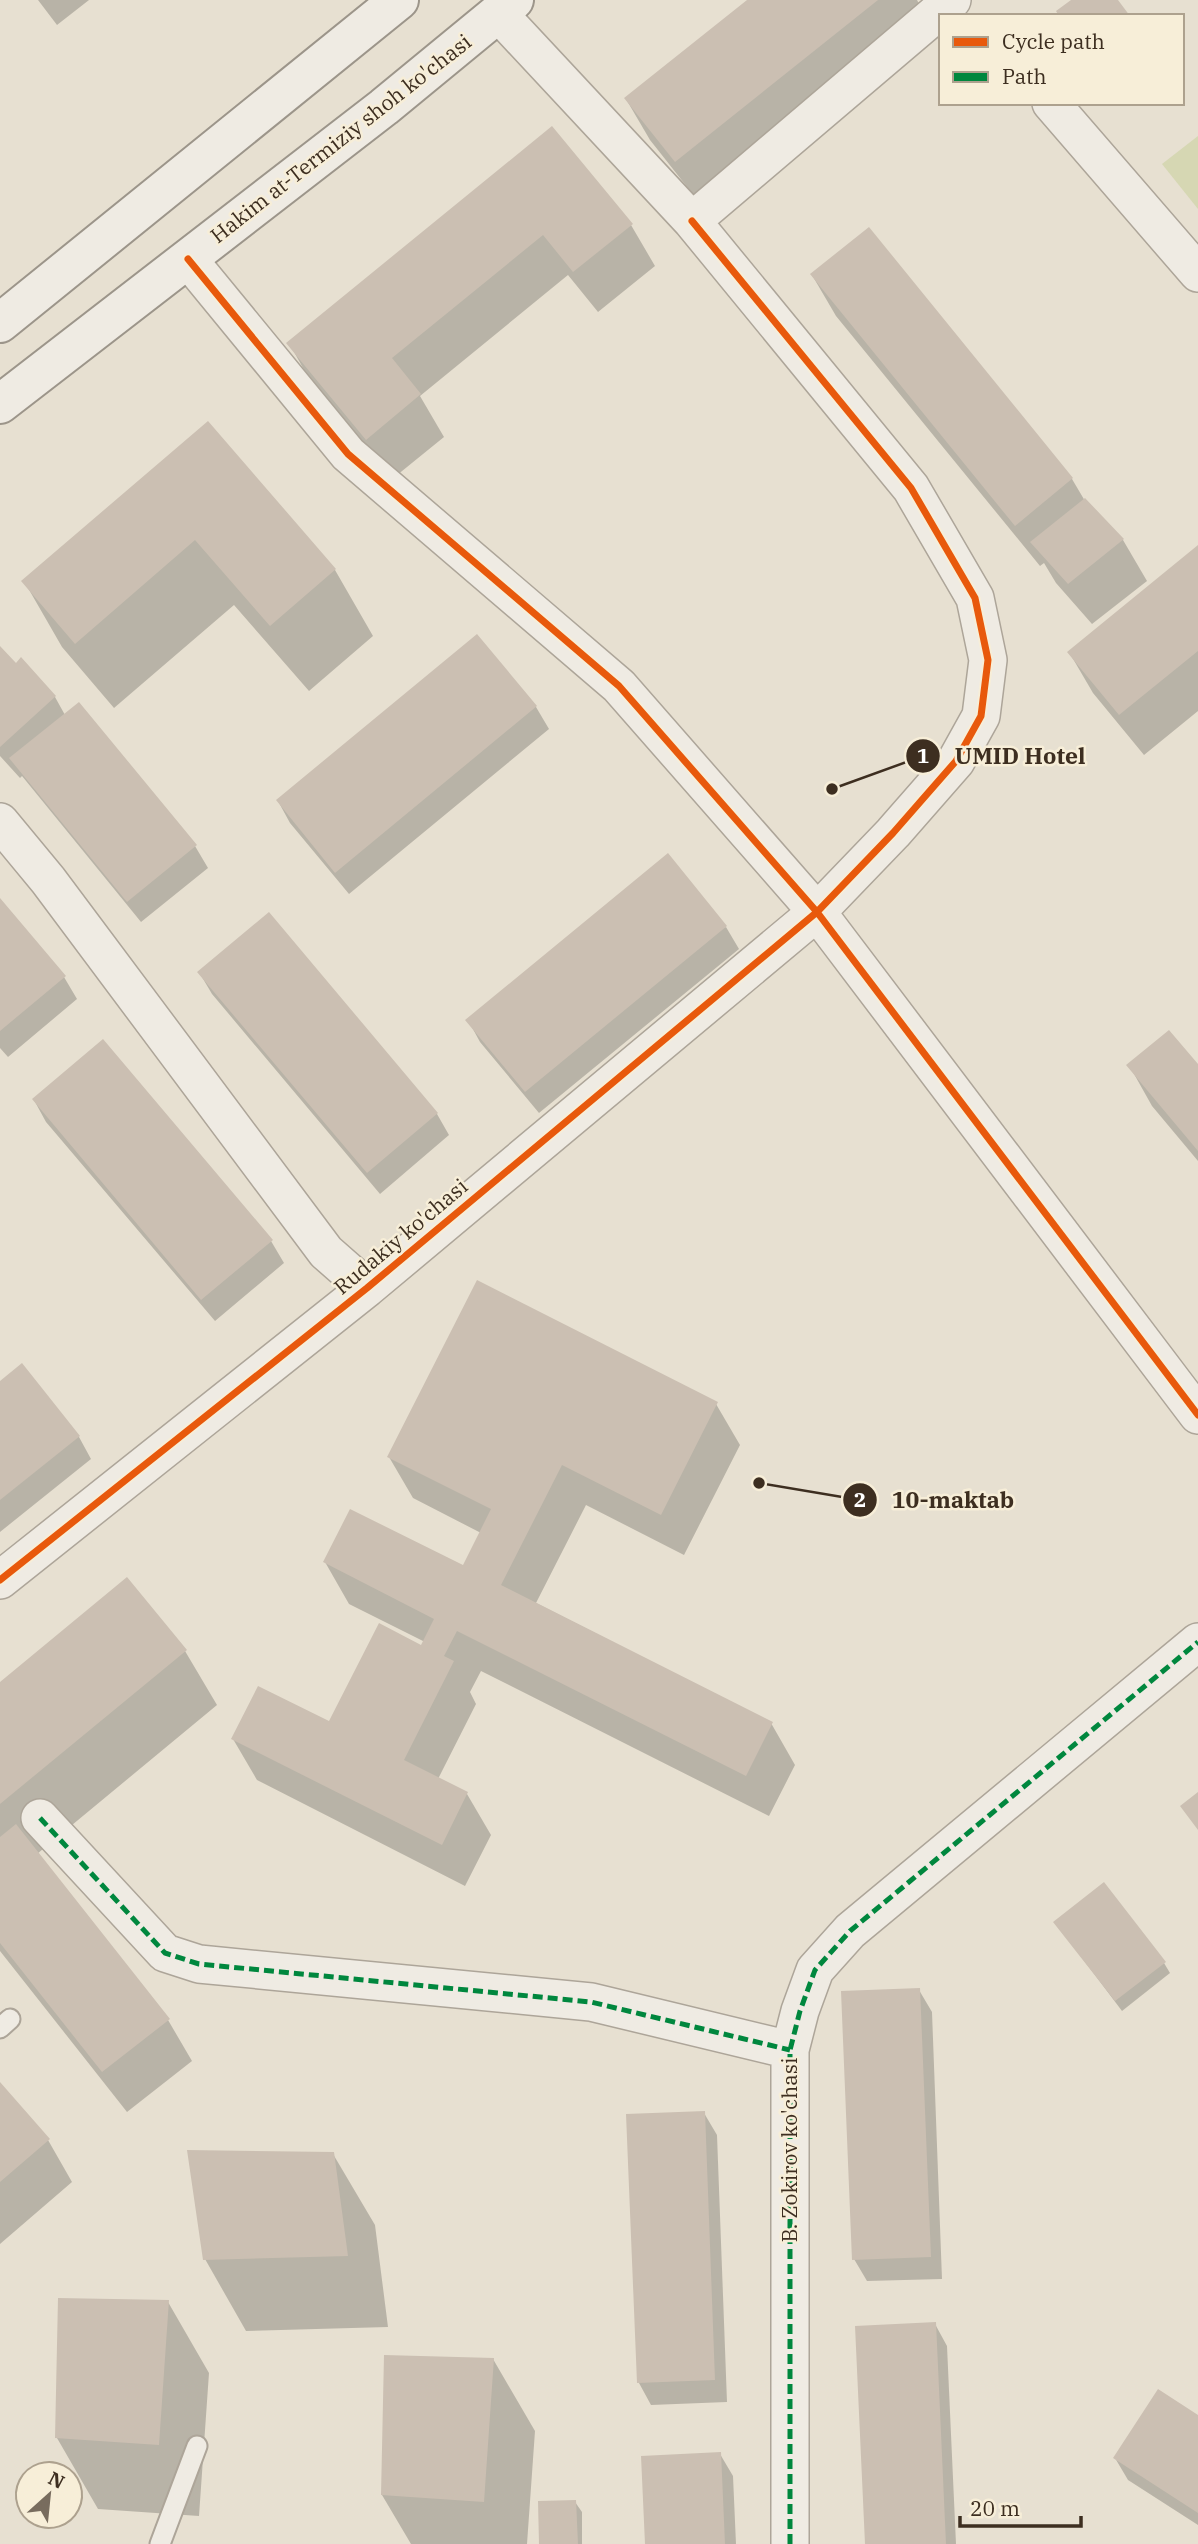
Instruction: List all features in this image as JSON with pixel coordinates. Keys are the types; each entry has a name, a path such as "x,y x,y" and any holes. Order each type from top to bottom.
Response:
{"main road":[{"path":"0,323 398,0"},
{"name":"Hakim at-Termiziy shoh ko'chasi","path":"0,404 384,107 506,7"}],"street":[{"path":"692,221 952,0"},
{"path":"963,0 974,14"},
{"name":"Rudakiy ko'chasi","path":"0,1580 367,1288 817,912 956,761 981,716 988,660 975,598 911,488 692,221 506,7"},
{"path":"1053,105 1198,273"},
{"path":"188,259 348,454 619,686 817,912 1198,1415"},
{"path":"0,822 48,880 326,1252 367,1288"},
{"name":"B. Zokirov ko'chasi","path":"790,2544 790,2050 815,1970 850,1931 1198,1642"},
{"path":"40,1818 165,1953 187,1960 212,1965 591,2002 790,2050"}],"lane":[{"path":"160,2544 197,2446"}],"green space":[{"path":"1198,136 1198,209 1162,164"}],"building":[{"path":"747,0 878,0 675,162 624,98"},
{"path":"1071,0 1118,0 1128,14 1058,14 1056,11"},
{"path":"552,126 633,224 573,272 543,235 392,358 421,394 366,440 286,343"},
{"path":"869,227 1073,478 1015,526 810,274"},
{"path":"208,421 336,569 270,626 195,540 75,644 21,581"},
{"path":"1085,498 1124,539 1068,584 1030,542"},
{"path":"1198,545 1198,651 1119,715 1067,652"},
{"path":"477,634 537,706 335,873 276,800"},
{"path":"0,646 16,663 21,657 56,696 0,747"},
{"path":"79,702 197,845 127,902 9,758"},
{"path":"668,853 727,926 525,1092 465,1020"},
{"path":"0,898 66,976 0,1031"},
{"path":"269,912 438,1113 367,1173 197,972"},
{"path":"1169,1030 1198,1064 1198,1151 1126,1065"},
{"path":"103,1039 273,1240 201,1300 32,1099"},
{"path":"477,1280 718,1402 661,1515 562,1465 501,1585 773,1722 746,1776 457,1631 444,1656 454,1661 404,1760 468,1792 442,1845 231,1739 258,1686 329,1721 379,1623 421,1645 434,1619 323,1562 350,1509 463,1565 491,1509 387,1457"},
{"path":"22,1363 80,1436 0,1500 0,1381"},
{"path":"127,1577 187,1650 0,1804 0,1682"},
{"path":"1198,1792 1198,1830 1180,1806"},
{"path":"16,1824 170,2019 102,2072 0,1943 0,1837"},
{"path":"1104,1882 1166,1962 1115,2001 1053,1922"},
{"path":"920,1988 931,2257 852,2260 841,1991"},
{"path":"0,2082 50,2139 0,2182"},
{"path":"705,2111 715,2380 637,2383 626,2114"},
{"path":"187,2150 334,2152 348,2256 203,2260"},
{"path":"58,2298 169,2300 159,2445 55,2438"},
{"path":"936,2322 946,2544 865,2544 855,2326"},
{"path":"384,2355 494,2358 484,2502 381,2495"},
{"path":"1158,2389 1198,2415 1198,2513 1113,2458"},
{"path":"721,2452 725,2544 645,2544 641,2456"},
{"path":"576,2500 578,2544 539,2544 538,2501"}],"marked path":[{"path":"790,2544 790,2050 815,1970 850,1931 1198,1642"},
{"path":"40,1818 165,1953 199,1964 591,2002 790,2050"}],"cycle path":[{"path":"0,1580 367,1288 817,912 893,833 956,761 981,716 988,660 975,598 911,488 692,221"},
{"path":"188,259 348,454 619,686 817,912 1198,1415"}],"place":[{"name":"UMID Hotel","path":"832,789"},
{"name":"10-maktab","path":"759,1483"}]}
